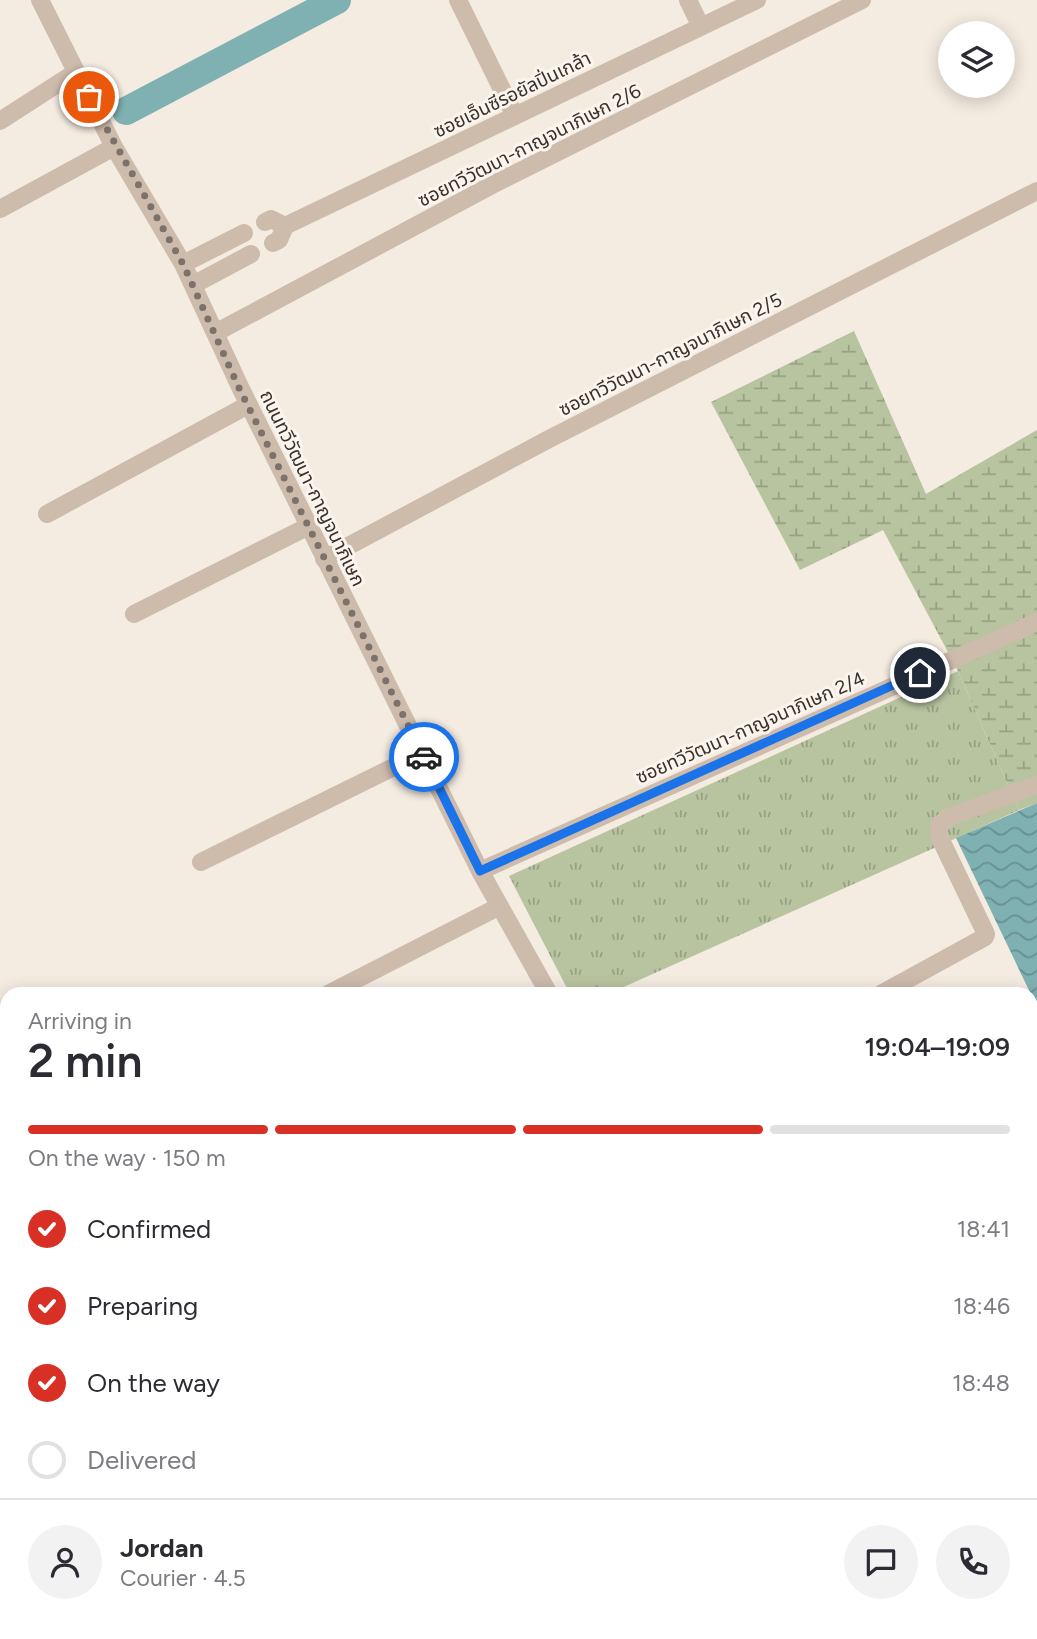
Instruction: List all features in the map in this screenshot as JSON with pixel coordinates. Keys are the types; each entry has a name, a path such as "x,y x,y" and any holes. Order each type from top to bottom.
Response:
{"street":[{"name":"ถนนทวีวัฒนา-กาญจนาภิเษก","path":"40,0 114,146 183,264 217,332 248,405 480,871 545,987"},
{"path":"458,0 515,116"},
{"path":"688,0 701,27"},
{"name":"ซอยเอ็นซีรอยัลปิ่นเกล้า","path":"273,243 279,240 285,226 757,0"},
{"name":"ซอยทวีวัฒนา-กาญจนาภิเษก 2/6","path":"217,332 492,185 862,0"},
{"path":"0,121 76,72"},
{"path":"0,209 114,146"},
{"name":"ซอยทวีวัฒนา-กาญจนาภิเษก 2/5","path":"324,559 549,439 1037,191"},
{"path":"265,222 271,219 285,226"},
{"path":"183,264 244,233"},
{"path":"193,285 251,254"},
{"path":"47,514 248,405"},
{"path":"134,614 309,526"},
{"name":"ซอยทวีวัฒนา-กาญจนาภิเษก 2/4","path":"480,871 1037,622"},
{"path":"201,862 422,753"},
{"path":"894,987 981,942 986,934 939,836 939,825 949,817 1037,785"},
{"path":"342,987 500,906"}],"green space":[{"path":"854,331 926,494 1037,430 1037,803 1019,810 958,671 883,530 800,570 711,402"},
{"path":"958,671 1019,810 624,987 566,987 509,876"}],"water":[{"path":"1037,803 1037,987 1027,987 956,838"}],"waterway":[{"path":"126,111 337,0"}],"way so far":[{"path":"89,97 114,146 183,264 217,332 240,390 424,757"}],"route":[{"path":"424,757 480,871 920,673"}]}
